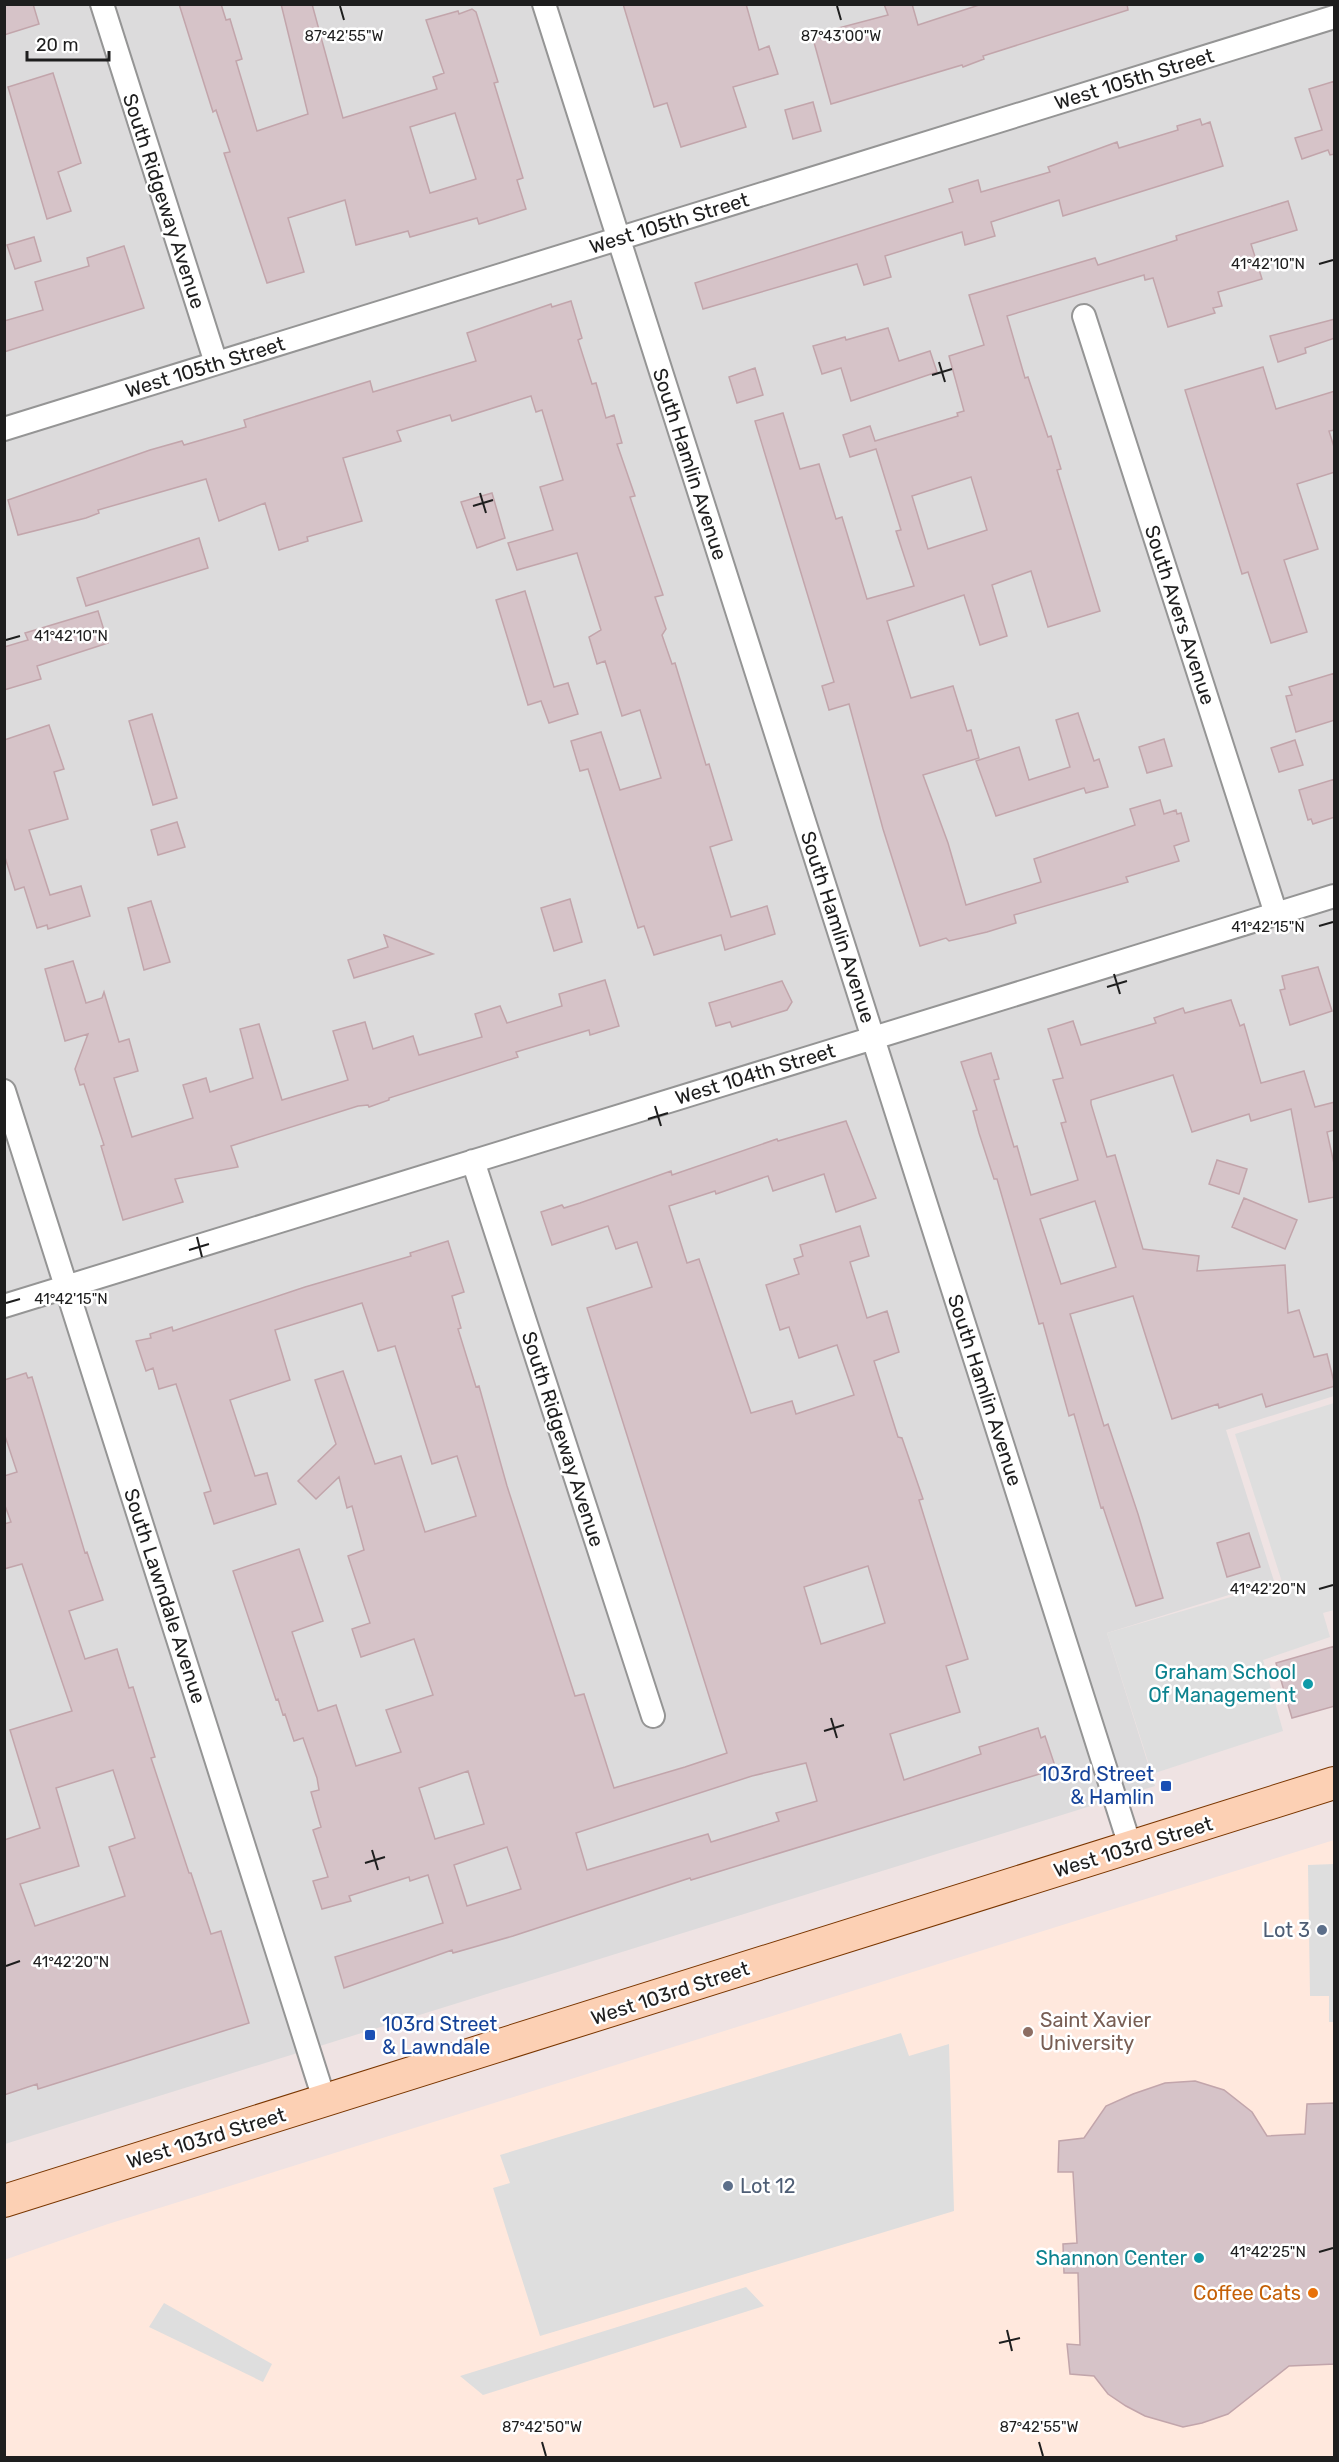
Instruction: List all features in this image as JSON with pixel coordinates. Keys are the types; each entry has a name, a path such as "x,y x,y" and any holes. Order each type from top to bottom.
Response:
{"main road":[{"name":"West 103rd Street","path":"4,2201 1131,1849 1335,1783"}],"street":[{"name":"South Ridgeway Avenue","path":"102,4 216,363"},
{"name":"South Hamlin Avenue","path":"544,4 1131,1849"},
{"name":"West 105th Street","path":"4,429 1335,17"},
{"name":"South Avers Avenue","path":"1084,316 1276,914"},
{"name":"West 104th Street","path":"4,1306 1335,896"},
{"name":"South Lawndale Avenue","path":"4,1090 325,2102"},
{"name":"South Ridgeway Avenue","path":"473,1161 652,1716"}],"shaded area":[{"path":"5,5 1334,5 1334,1396 1226,1430 1274,1581 1107,1633 1155,1786 5,2144"},
{"name":"Graham School Of Management","path":"1334,1403 1334,1610 1323,1613 1330,1637 1263,1660 1283,1731 1152,1774 1107,1633 1282,1582 1235,1434"},
{"name":"Saint Xavier University","path":"1334,1840 1334,2457 5,2457 4,2260 108,2224"},
{"name":"Lot 3","path":"1334,1864 1334,2022 1329,2022 1329,1996 1310,1996 1308,1865"},
{"name":"Lot 12","path":"901,2033 909,2056 949,2044 954,2211 540,2336 493,2188 510,2183 500,2155"},
{"path":"746,2287 764,2306 483,2395 460,2376"},
{"path":"164,2303 272,2364 263,2382 149,2327"}],"building":[{"path":"4,4 33,4 39,24 4,35"},
{"path":"179,4 221,4 226,20 230,19 242,59 236,61 257,131 308,114 281,4 312,4 343,118 437,89 433,77 444,73 426,20 458,11 459,14 472,9 476,12 498,82 494,83 523,178 517,180 526,209 479,224 477,218 410,237 408,231 356,245 345,200 288,218 304,272 267,283 224,153 230,152 216,110 213,112","holes":["455,113 476,179 430,193 410,127"]},
{"path":"623,4 746,4 759,50 769,46 778,74 733,87 746,127 681,147 667,103 654,107"},
{"path":"884,4 912,4 918,25 982,4 1127,4 1128,10 983,56 984,59 963,67 962,65 831,104 812,35 888,15"},
{"path":"53,73 81,163 58,172 71,211 47,219 8,87"},
{"path":"1335,81 1335,154 1330,155 1328,150 1302,159 1295,138 1322,130 1309,89"},
{"path":"813,102 821,131 793,139 785,110"},
{"path":"1200,119 1202,125 1210,122 1223,166 1063,216 1059,200 991,222 995,236 965,245 962,232 885,256 891,277 864,285 857,264 703,309 695,283 953,202 949,189 978,180 981,192 1050,172 1048,167 1117,142 1119,148 1178,130 1177,126"},
{"path":"1288,201 1297,230 1251,244 1262,279 1218,292 1222,306 1213,308 1215,313 1168,327 1153,278 1145,280 1144,275 1007,316 1025,378 1028,377 1048,437 1051,436 1061,469 1057,470 1100,611 1048,627 1031,571 992,585 1007,636 980,645 964,595 887,621 911,698 953,686 967,731 971,730 979,758 923,775 948,843 966,905 1041,882 1034,859 1135,825 1130,809 1160,800 1164,814 1176,810 1177,814 1181,813 1189,841 1174,846 1179,861 1126,877 1128,882 1014,915 1016,923 987,932 949,941 946,938 920,946 883,829 849,704 829,710 822,686 834,682 755,421 783,413 800,469 819,464 836,519 842,517 867,599 914,586 896,531 901,530 876,449 850,457 843,435 870,426 875,441 958,416 957,413 964,411 949,356 984,345 969,295 1095,258 1098,265 1177,240 1176,236","holes":["971,477 987,530 928,549 912,496"]},
{"path":"34,237 41,261 15,269 7,245"},
{"path":"124,246 144,308 4,352 4,321 43,310 35,282 89,266 87,258"},
{"path":"571,301 582,338 578,340 592,384 596,383 606,418 614,415 622,443 617,444 635,496 630,497 663,595 655,597 666,629 662,635 672,664 675,663 732,840 710,847 731,917 767,906 775,934 725,950 721,935 654,955 644,926 638,928 588,769 580,771 571,741 601,732 620,790 661,778 640,710 622,716 605,661 597,664 589,637 601,630 577,553 517,570 508,543 553,530 540,487 563,480 542,410 536,412 531,396 452,421 450,415 397,431 401,441 343,458 362,521 307,537 308,541 279,550 265,503 219,521 206,479 98,510 99,513 86,518 18,535 8,500 150,450 182,441 184,445 246,427 244,420 370,381 373,392 476,361 467,333 551,304 552,307"},
{"path":"1335,319 1335,338 1305,348 1306,353 1278,362 1270,336"},
{"path":"888,328 899,361 930,351 937,372 851,401 841,368 822,374 813,346 845,337 846,340"},
{"path":"1263,367 1276,409 1335,391 1335,430 1329,431 1335,450 1335,472 1297,484 1318,549 1284,560 1307,632 1271,643 1248,572 1242,574 1185,390"},
{"path":"755,368 763,395 737,403 729,377"},
{"path":"492,493 505,538 477,548 461,502"},
{"path":"199,538 208,568 86,606 77,578"},
{"path":"525,591 554,687 568,683 578,714 549,723 541,701 528,705 496,600"},
{"path":"98,611 108,643 37,666 41,679 4,690 4,647 28,640 25,633"},
{"path":"1335,673 1335,720 1296,732 1286,696 1292,695 1289,687"},
{"path":"1078,713 1094,761 1099,759 1108,787 1086,793 1084,788 996,816 976,761 1019,747 1029,780 1070,767 1056,720"},
{"path":"152,714 177,798 153,805 129,721"},
{"path":"49,725 64,769 54,772 68,819 29,830 50,895 81,886 90,916 48,929 47,925 37,928 24,887 15,890 4,854 4,740"},
{"path":"1164,739 1172,766 1147,773 1139,747"},
{"path":"1295,740 1303,765 1279,772 1271,748"},
{"path":"1335,779 1335,817 1313,824 1311,819 1308,820 1299,790"},
{"path":"177,822 185,847 158,855 151,830"},
{"path":"570,899 582,942 554,951 541,908"},
{"path":"151,901 170,962 144,970 128,908"},
{"path":"384,935 433,954 354,978 348,960 388,947"},
{"path":"73,961 86,1003 102,998 104,992 119,1042 129,1039 138,1071 114,1078 132,1137 193,1118 183,1085 206,1078 210,1092 253,1078 240,1029 259,1024 282,1100 348,1080 333,1031 365,1022 373,1049 413,1036 419,1055 482,1037 475,1014 500,1006 507,1023 562,1006 559,994 605,980 619,1026 590,1035 589,1030 516,1052 518,1057 389,1098 389,1100 369,1107 368,1105 358,1106 231,1146 238,1167 175,1179 183,1202 123,1220 101,1146 104,1145 84,1084 80,1085 75,1069 88,1034 65,1041 45,969"},
{"path":"1318,967 1332,1011 1290,1025 1280,990 1285,989 1282,976"},
{"path":"782,981 792,1002 787,1010 732,1027 730,1022 716,1026 709,1003"},
{"path":"1231,1000 1240,1026 1244,1024 1261,1083 1304,1071 1315,1107 1335,1102 1335,1130 1327,1132 1335,1168 1335,1197 1309,1202 1291,1109 1251,1121 1249,1114 1192,1132 1173,1075 1091,1100 1107,1157 1115,1155 1143,1249 1199,1256 1197,1271 1285,1265 1288,1313 1299,1310 1314,1357 1327,1354 1335,1386 1266,1407 1262,1394 1219,1408 1218,1404 1172,1419 1133,1296 1070,1314 1104,1426 1108,1424 1163,1598 1136,1606 1103,1507 1101,1508 1074,1414 1069,1416 1043,1323 1039,1324 997,1179 994,1179 979,1133 973,1111 977,1110 961,1062 991,1053 999,1079 994,1080 1031,1195 1078,1180 1061,1123 1066,1122 1053,1080 1063,1078 1048,1029 1073,1021 1081,1045 1156,1023 1154,1018 1183,1008 1185,1013","holes":["1095,1201 1116,1267 1061,1284 1040,1219"]},
{"path":"846,1121 876,1198 836,1212 824,1174 773,1191 768,1176 716,1194 715,1191 669,1206 687,1263 699,1259 751,1413 792,1401 796,1414 854,1395 837,1345 799,1358 789,1327 780,1330 766,1285 799,1274 794,1259 803,1256 800,1245 860,1226 869,1256 850,1262 867,1318 887,1311 899,1352 874,1361 898,1437 902,1438 923,1499 919,1500 968,1659 946,1666 960,1712 890,1734 904,1780 981,1754 979,1747 1038,1728 1041,1738 1045,1736 1056,1769 691,1880 690,1878 513,1936 453,1953 452,1950 344,1988 335,1957 443,1923 428,1875 410,1881 409,1877 349,1896 351,1901 322,1909 313,1881 328,1877 313,1830 321,1827 311,1792 319,1790 317,1778 303,1738 294,1741 285,1714 283,1715 278,1699 276,1700 233,1571 299,1549 323,1621 292,1632 318,1711 336,1705 356,1766 401,1752 386,1710 433,1695 414,1639 361,1657 352,1629 370,1623 348,1556 364,1550 352,1506 347,1508 339,1477 316,1499 298,1481 336,1444 315,1380 343,1371 375,1464 401,1456 425,1532 476,1516 457,1456 432,1464 395,1346 378,1351 362,1303 275,1330 290,1380 230,1400 255,1476 267,1473 276,1504 214,1524 204,1493 211,1491 176,1384 159,1389 153,1368 146,1371 136,1341 151,1338 150,1334 172,1327 173,1331 305,1287 411,1256 410,1253 448,1241 464,1292 452,1296 461,1328 458,1329 476,1387 479,1386 507,1486 575,1696 584,1694 614,1788 685,1767 727,1753 587,1308 652,1287 637,1242 616,1249 608,1226 552,1245 541,1212 562,1205 564,1208 671,1171 672,1175 777,1139 778,1141","holes":["868,1566 885,1623 821,1644 804,1587","806,1763 817,1801 776,1813 779,1821 711,1842 708,1834 587,1870 576,1833 752,1776","468,1771 484,1824 435,1839 419,1788","507,1847 521,1889 467,1906 454,1865"]},
{"path":"1217,1160 1247,1169 1239,1194 1209,1184"},
{"path":"1244,1198 1297,1220 1285,1249 1232,1227"},
{"path":"26,1373 28,1378 32,1377 85,1553 87,1552 103,1600 69,1611 85,1659 117,1649 129,1688 133,1687 155,1757 151,1758 189,1873 191,1873 211,1934 221,1931 249,2023 38,2089 37,2084 4,2095 4,1840 40,1828 10,1730 72,1711 22,1564 4,1569 4,1524 11,1522 4,1503 4,1476 17,1472 4,1433 4,1380","holes":["113,1770 135,1838 109,1847 125,1896 35,1926 20,1884 79,1866 56,1788"]},
{"path":"1249,1533 1260,1567 1227,1577 1217,1543"},
{"name":"Graham School Of Management","path":"1335,1646 1335,1706 1292,1718 1276,1663"},
{"name":"Shannon Center","path":"1195,2081 1224,2090 1252,2112 1267,2136 1305,2134 1307,2104 1335,2103 1335,2364 1289,2366 1228,2414 1183,2427 1145,2416 1126,2406 1108,2394 1094,2376 1070,2374 1067,2344 1080,2345 1078,2273 1064,2273 1063,2244 1077,2243 1073,2172 1058,2172 1059,2141 1084,2138 1106,2106 1133,2094 1165,2083"}],"place":[{"name":"Graham School Of Management","path":"1308,1684"},
{"name":"103rd Street & Hamlin","path":"1166,1786"},
{"name":"Lot 3","path":"1322,1930"},
{"name":"Saint Xavier University","path":"1028,2032"},
{"name":"103rd Street & Lawndale","path":"370,2035"},
{"name":"Lot 12","path":"728,2186"},
{"name":"Shannon Center","path":"1199,2258"},
{"name":"Coffee Cats","path":"1313,2293"}]}
